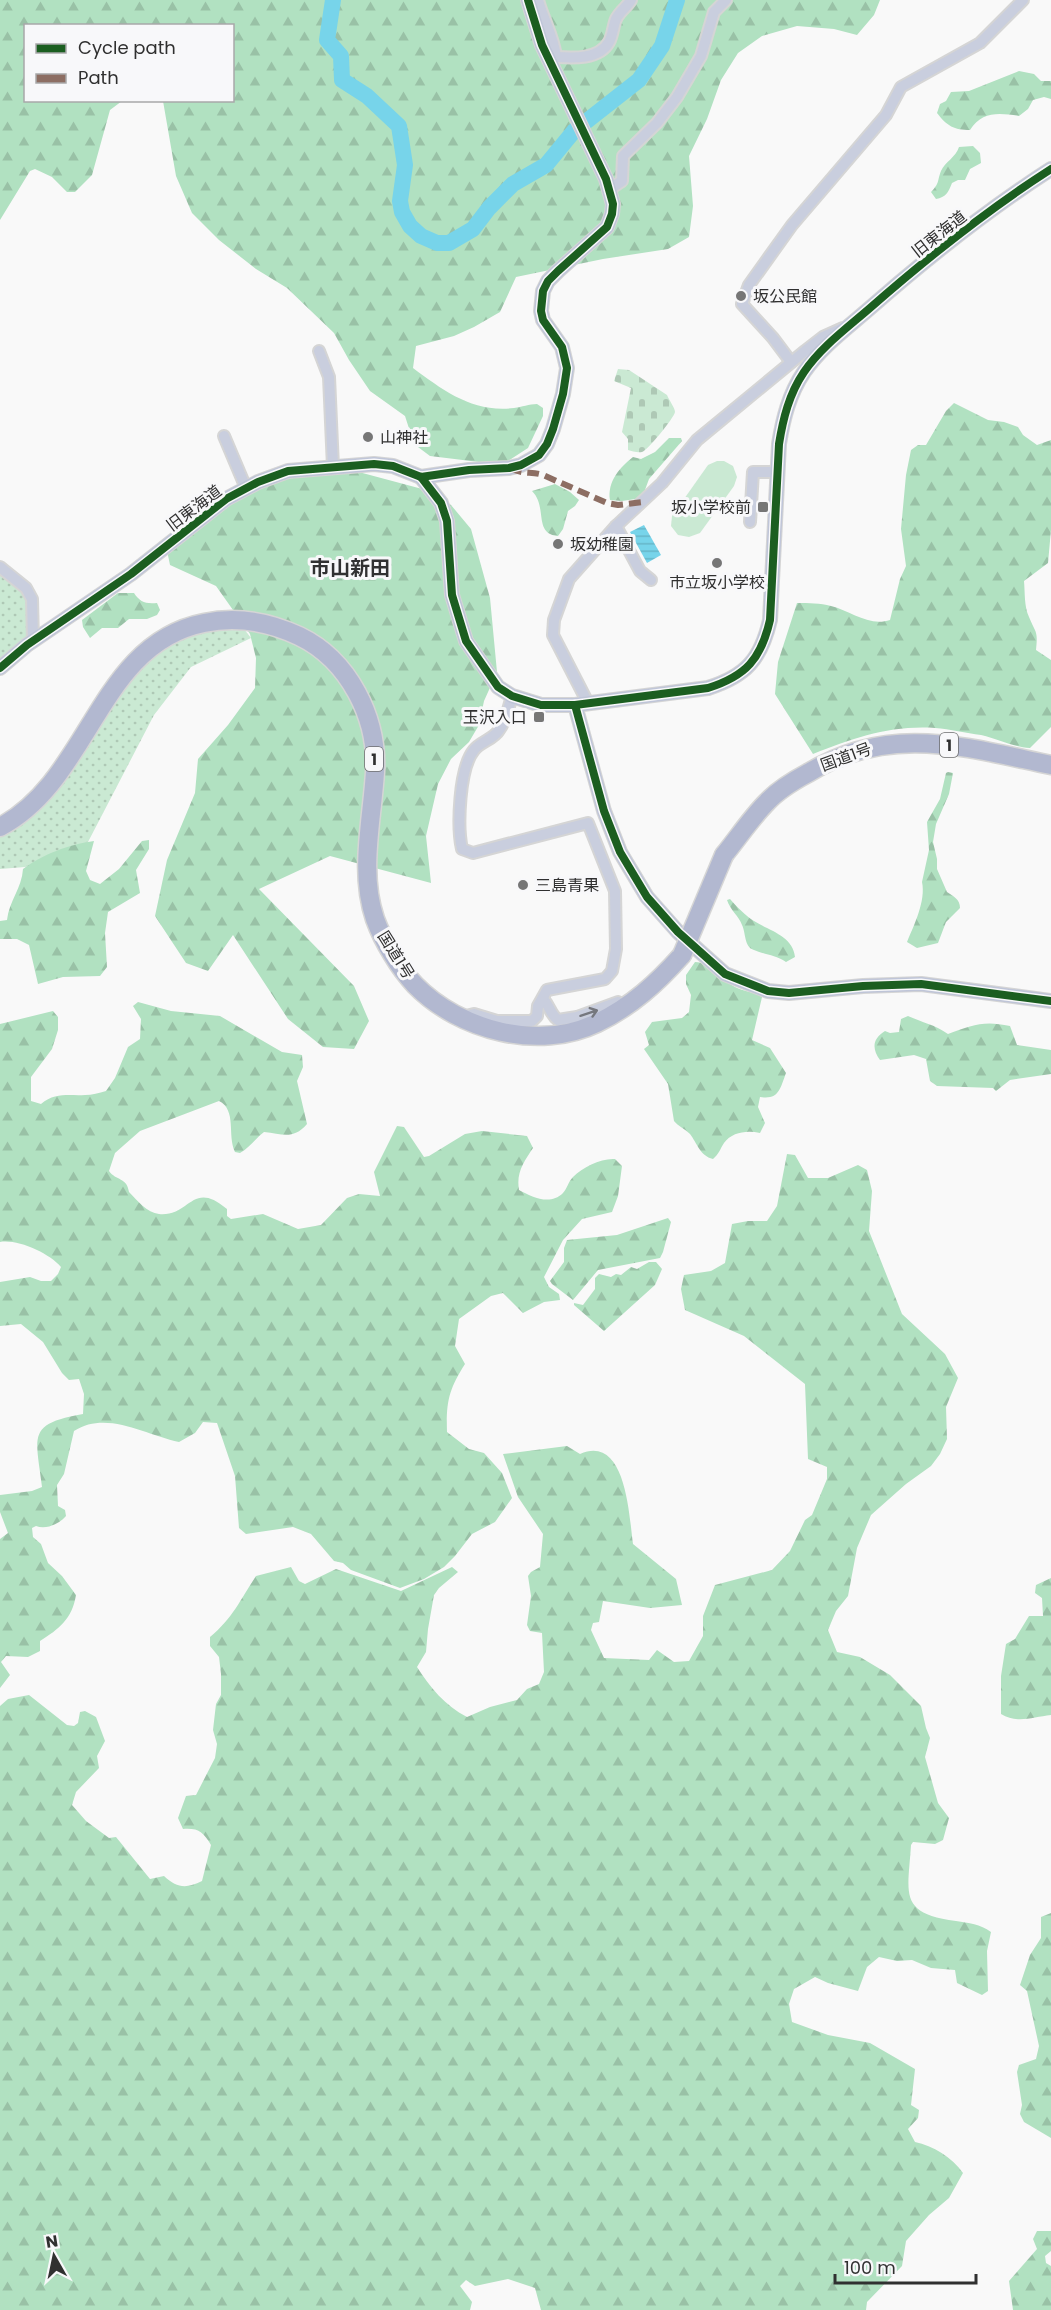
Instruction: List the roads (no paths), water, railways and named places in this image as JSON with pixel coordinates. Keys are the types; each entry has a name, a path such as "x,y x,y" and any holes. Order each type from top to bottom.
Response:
{"highway":[{"name":"国道1号","path":"0,827 31,806 50,786 66,766 113,688 147,649 158,641 202,623 250,620 278,626 307,640 332,658 351,681 362,704 373,740 375,770 367,844 368,882 375,919 392,954 415,985 441,1006 460,1017 508,1034 552,1035 578,1030 597,1023 637,1000 660,980 682,955 724,855 768,801 814,769 847,754 882,744 917,742 959,746 1051,765"}],"street":[{"path":"528,0 542,45 553,60 574,115 610,189 622,181 623,156 657,123 677,97 701,56 714,12 726,0"},
{"path":"538,0 554,45 553,60"},
{"path":"553,60 587,57 604,48 609,43 616,19 631,0"},
{"path":"791,362 742,304 749,285 792,225 886,115 901,87 980,43 1023,0"},
{"name":"旧東海道","path":"581,704 554,635 554,620 572,574 616,526 662,483 697,440 823,337 849,326 943,247 1023,187 1051,170"},
{"name":"旧東海道","path":"0,668 33,641 131,574 226,499 258,482 288,471 374,464 393,466 421,477 469,470 509,468 532,460 539,455 547,444 567,378 566,357 562,347 543,320 541,311 543,291 548,281 558,271 607,227 614,204 610,189"},
{"path":"421,477 441,503 447,521 452,595 466,641 498,687 512,696 541,705 581,704 708,688 728,681 746,669 757,657 770,620 777,472 783,418 797,383 817,356 849,326"},
{"path":"319,351 329,376 333,467"},
{"path":"224,436 246,488"},
{"path":"750,522 753,472 777,472"},
{"path":"616,526 640,571 651,580"},
{"path":"0,567 26,588 32,599 33,641"},
{"path":"460,1017 474,1014 497,1021 532,1021 537,1016 538,1006 547,990 605,979 612,972 616,950 615,891 588,823 473,853 462,849 460,839 462,786 466,763 474,749 499,731 512,696"},
{"path":"581,704 602,801 620,852 647,897 678,932 725,974 768,991 789,993 863,986 921,984 1051,1001"},
{"path":"543,999 552,1015 558,1020 577,1017 614,1005 637,989 660,980"}],"water":[{"path":"644,525 661,555 647,563 630,532"}],"waterway":[{"path":"333,0 327,40 341,56 342,80 367,96 399,126 405,165 400,201 402,212 410,226 421,236 437,243 449,243 473,229 489,208 513,184 546,165 574,131 639,80 662,46 677,0"}],"place":[{"name":"坂公民館","path":"741,296"},
{"name":"山神社","path":"368,437"},
{"name":"坂小学校前","path":"763,507"},
{"name":"坂幼稚園","path":"558,544"},
{"name":"市立坂小学校","path":"717,563"},
{"name":"玉沢入口","path":"539,717"},
{"name":"三島青果","path":"523,885"}],"district":[{"name":"市山新田","path":"350,568"}]}
